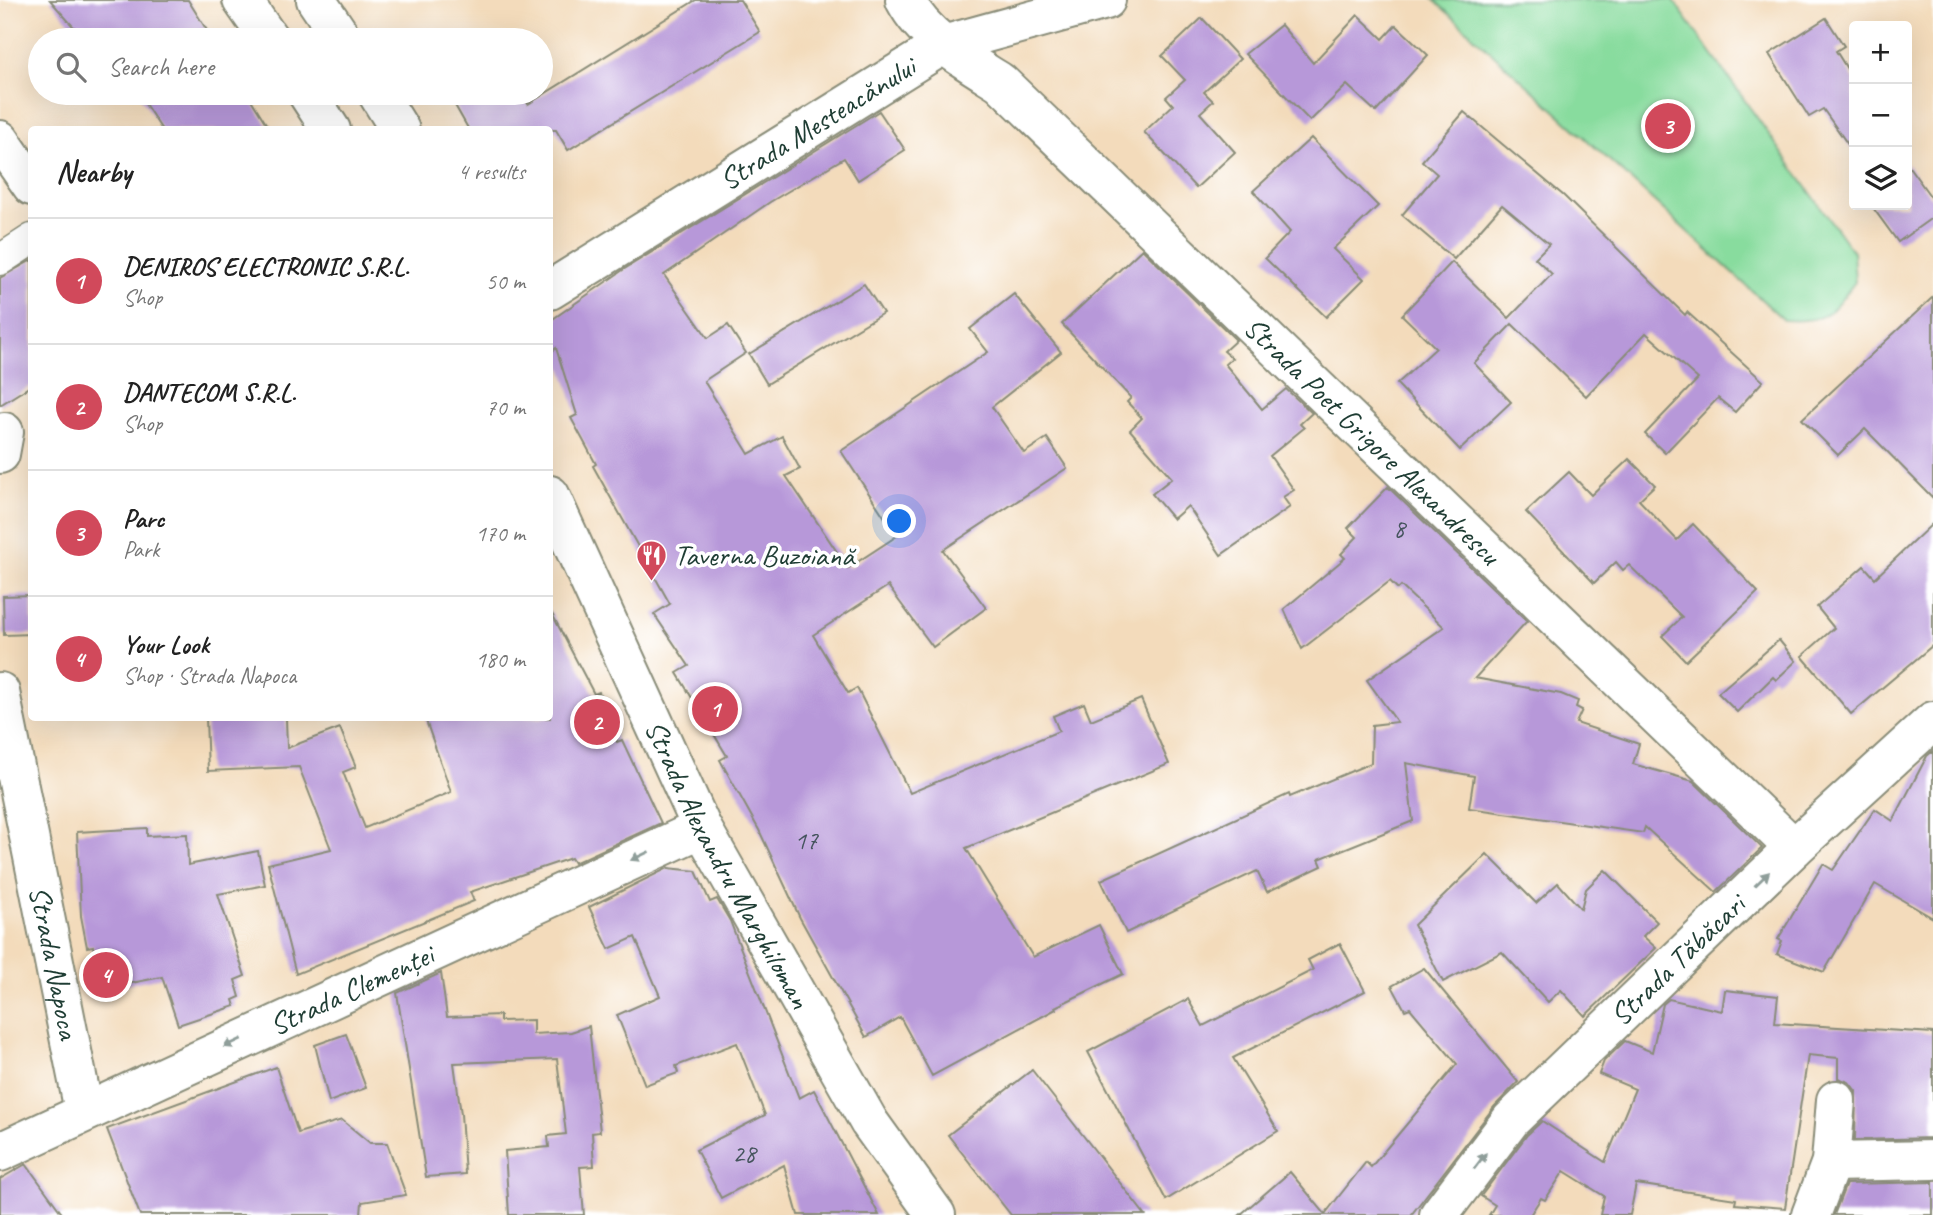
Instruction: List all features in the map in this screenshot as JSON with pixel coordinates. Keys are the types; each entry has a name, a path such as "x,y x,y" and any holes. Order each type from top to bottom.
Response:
{"street":[{"path":"242,0 262,28"},
{"path":"316,0 335,28"},
{"name":"Strada Poet Grigore Alexandrescu","path":"905,0 911,11 943,45 1000,82 1794,848"},
{"name":"Strada Mesteacănului","path":"553,288 943,45 1106,0"},
{"path":"315,105 328,126"},
{"path":"384,105 398,126"},
{"path":"0,140 28,180"},
{"path":"0,260 28,242"},
{"name":"Strada Alexandru Marghiloman","path":"553,502 702,828 869,1122 936,1215"},
{"name":"Strada Napoca","path":"0,692 84,1111"},
{"name":"Strada Tăbăcari","path":"1439,1215 1511,1120 1794,848 1933,721"},
{"name":"Strada Clemenței","path":"0,1152 702,828"},
{"path":"1811,1215 1831,1162 1836,1100"},
{"path":"1831,1162 1933,1160"}],"green space":[{"path":"1434,0 1673,0 1853,252 1855,282 1833,309 1819,318 1784,320"}],"building":[{"path":"50,0 188,0 206,28 74,28"},
{"path":"696,0 740,0 760,32 568,150 556,130 553,130 553,126 467,126 455,105 553,105 553,89"},
{"path":"1358,15 1383,39 1396,25 1428,55 1376,112 1347,85 1310,121 1245,54 1281,25 1313,63"},
{"path":"1202,18 1240,59 1204,92 1213,101 1200,113 1235,152 1196,188 1144,132 1173,105 1166,97 1185,80 1162,56"},
{"path":"1826,18 1844,46 1836,51 1849,72 1849,146 1823,109 1809,117 1769,54"},
{"path":"146,105 254,105 268,126 159,126"},
{"path":"879,111 905,150 858,180 844,158 770,202 664,275 708,338 728,325 746,353 704,381 749,454 782,436 800,469 786,476 848,568 897,536 841,451 988,352 970,329 1014,294 1061,352 992,407 1024,453 1047,438 1067,468 943,550 986,608 933,647 888,586 813,635 848,693 857,688 910,793 1059,731 1053,716 1084,703 1091,720 1141,699 1169,764 966,848 1033,957 1099,925 1123,974 1055,1007 1056,1009 932,1076 900,1017 866,1037 800,918 759,830 720,760 727,756 677,673 689,666 654,614 670,604 593,466 596,464 571,418 577,415 556,348 553,350 553,319 623,270"},
{"path":"1464,112 1564,196 1685,315 1687,312 1763,381 1735,412 1718,398 1665,453 1645,434 1698,379 1646,333 1586,396 1512,324 1474,363 1511,402 1460,450 1397,384 1436,348 1402,315 1452,262 1509,318 1552,274 1535,258 1549,244 1502,205 1454,259 1402,215 1437,174 1422,161"},
{"path":"1311,138 1378,206 1333,249 1364,279 1326,317 1265,258 1290,232 1253,191"},
{"path":"1912,171 1933,200 1933,217 1898,242 1875,210 1912,210"},
{"path":"1142,249 1236,340 1224,351 1232,358 1225,364 1262,409 1286,389 1312,413 1300,424 1304,428 1270,456 1294,490 1283,497 1290,507 1221,555 1188,506 1173,519 1152,494 1172,478 1130,430 1142,418 1127,402 1131,398 1062,324"},
{"path":"28,262 28,388 0,405 0,278"},
{"path":"864,284 883,313 767,384 749,354"},
{"path":"1933,297 1933,498 1865,429 1838,455 1802,419"},
{"path":"1629,459 1655,485 1639,500 1677,540 1693,524 1758,592 1686,661 1662,636 1682,617 1629,565 1623,570 1616,562 1594,583 1526,512 1569,472 1591,495"},
{"path":"1388,487 1527,621 1475,678 1561,694 1578,701 1576,707 1582,710 1576,723 1639,744 1633,764 1693,781 1762,848 1716,892 1645,827 1643,833 1469,808 1474,776 1406,763 1413,821 1319,859 1322,866 1267,892 1257,871 1126,933 1101,880 1289,794 1290,797 1371,763 1372,725 1397,722 1367,680 1444,627 1401,586 1398,589 1390,581 1302,649 1284,609 1345,558 1341,554 1357,537 1348,528"},
{"path":"1933,523 1933,645 1851,714 1802,656 1834,628 1817,607 1864,566 1875,578"},
{"path":"28,595 28,634 4,635 3,596"},
{"path":"553,616 594,694 599,692 617,742 622,740 661,823 574,863 571,858 470,892 474,901 296,974 268,864 331,849 299,767 208,771 206,721 286,721 287,748 340,728 356,767 343,772 365,828 451,792 426,721 553,721"},
{"path":"1779,640 1796,661 1776,680 1773,677 1737,712 1718,693"},
{"path":"1933,751 1933,918 1875,884 1824,972 1777,954 1782,941 1778,939 1823,864 1833,870 1875,809 1893,821 1927,756"},
{"path":"147,828 147,836 187,834 188,865 258,851 265,885 218,894 245,976 235,980 240,997 233,1000 235,1006 178,1025 162,977 101,989 93,946 87,947 81,916 77,832"},
{"path":"1487,854 1536,903 1558,883 1581,909 1586,889 1605,870 1657,922 1643,936 1656,948 1585,1016 1561,990 1548,1002 1502,952 1443,982 1414,925"},
{"path":"668,868 696,871 710,902 717,899 730,921 799,1098 814,1090 879,1215 798,1215 784,1165 721,1198 696,1150 765,1115 737,1043 676,1066 678,1073 645,1085 617,1015 660,996 635,937 609,949 589,907"},
{"path":"1340,943 1365,991 1233,1058 1278,1131 1166,1200 1088,1052 1188,999 1203,1026 1313,970 1308,960"},
{"path":"1424,968 1518,1082 1494,1107 1411,1215 1240,1215 1290,1172 1325,1214 1366,1162 1371,1167 1457,1064 1410,1008 1405,1010 1392,986"},
{"path":"441,973 447,1017 500,1015 500,1021 533,1020 533,1034 571,1032 589,1026 600,1132 592,1133 594,1166 580,1167 584,1215 509,1215 505,1151 549,1147 548,1136 566,1134 557,1059 454,1063 465,1174 426,1177 397,993"},
{"path":"1725,990 1778,996 1775,1023 1933,1033 1933,1138 1855,1140 1856,1091 1849,1082 1838,1078 1838,1058 1808,1055 1785,1208 1735,1204 1736,1199 1636,1184 1630,1215 1600,1215 1604,1196 1564,1171 1545,1200 1541,1198 1530,1215 1489,1215 1495,1205 1481,1196 1527,1135 1542,1121 1605,1162 1635,1089 1599,1074 1604,1061 1625,1041 1652,1052 1663,1004 1669,999 1722,1011"},
{"path":"346,1034 366,1088 329,1102 315,1045"},
{"path":"276,1067 298,1133 342,1120 370,1143 387,1143 406,1195 362,1202 361,1215 140,1215 107,1129"},
{"path":"1032,1070 1145,1215 1011,1215 948,1135"},
{"path":"26,1164 63,1215 0,1215 0,1179"},
{"path":"1933,1182 1933,1215 1834,1215 1846,1184"}],"place":[{"name":"Parc","path":"1668,126"},
{"name":"Taverna Buzoiană","path":"651,582"},
{"name":"DENIROS ELECTRONIC S.R.L.","path":"715,709"},
{"name":"DANTECOM S.R.L.","path":"597,722"},
{"name":"Your Look","path":"106,975"}]}
